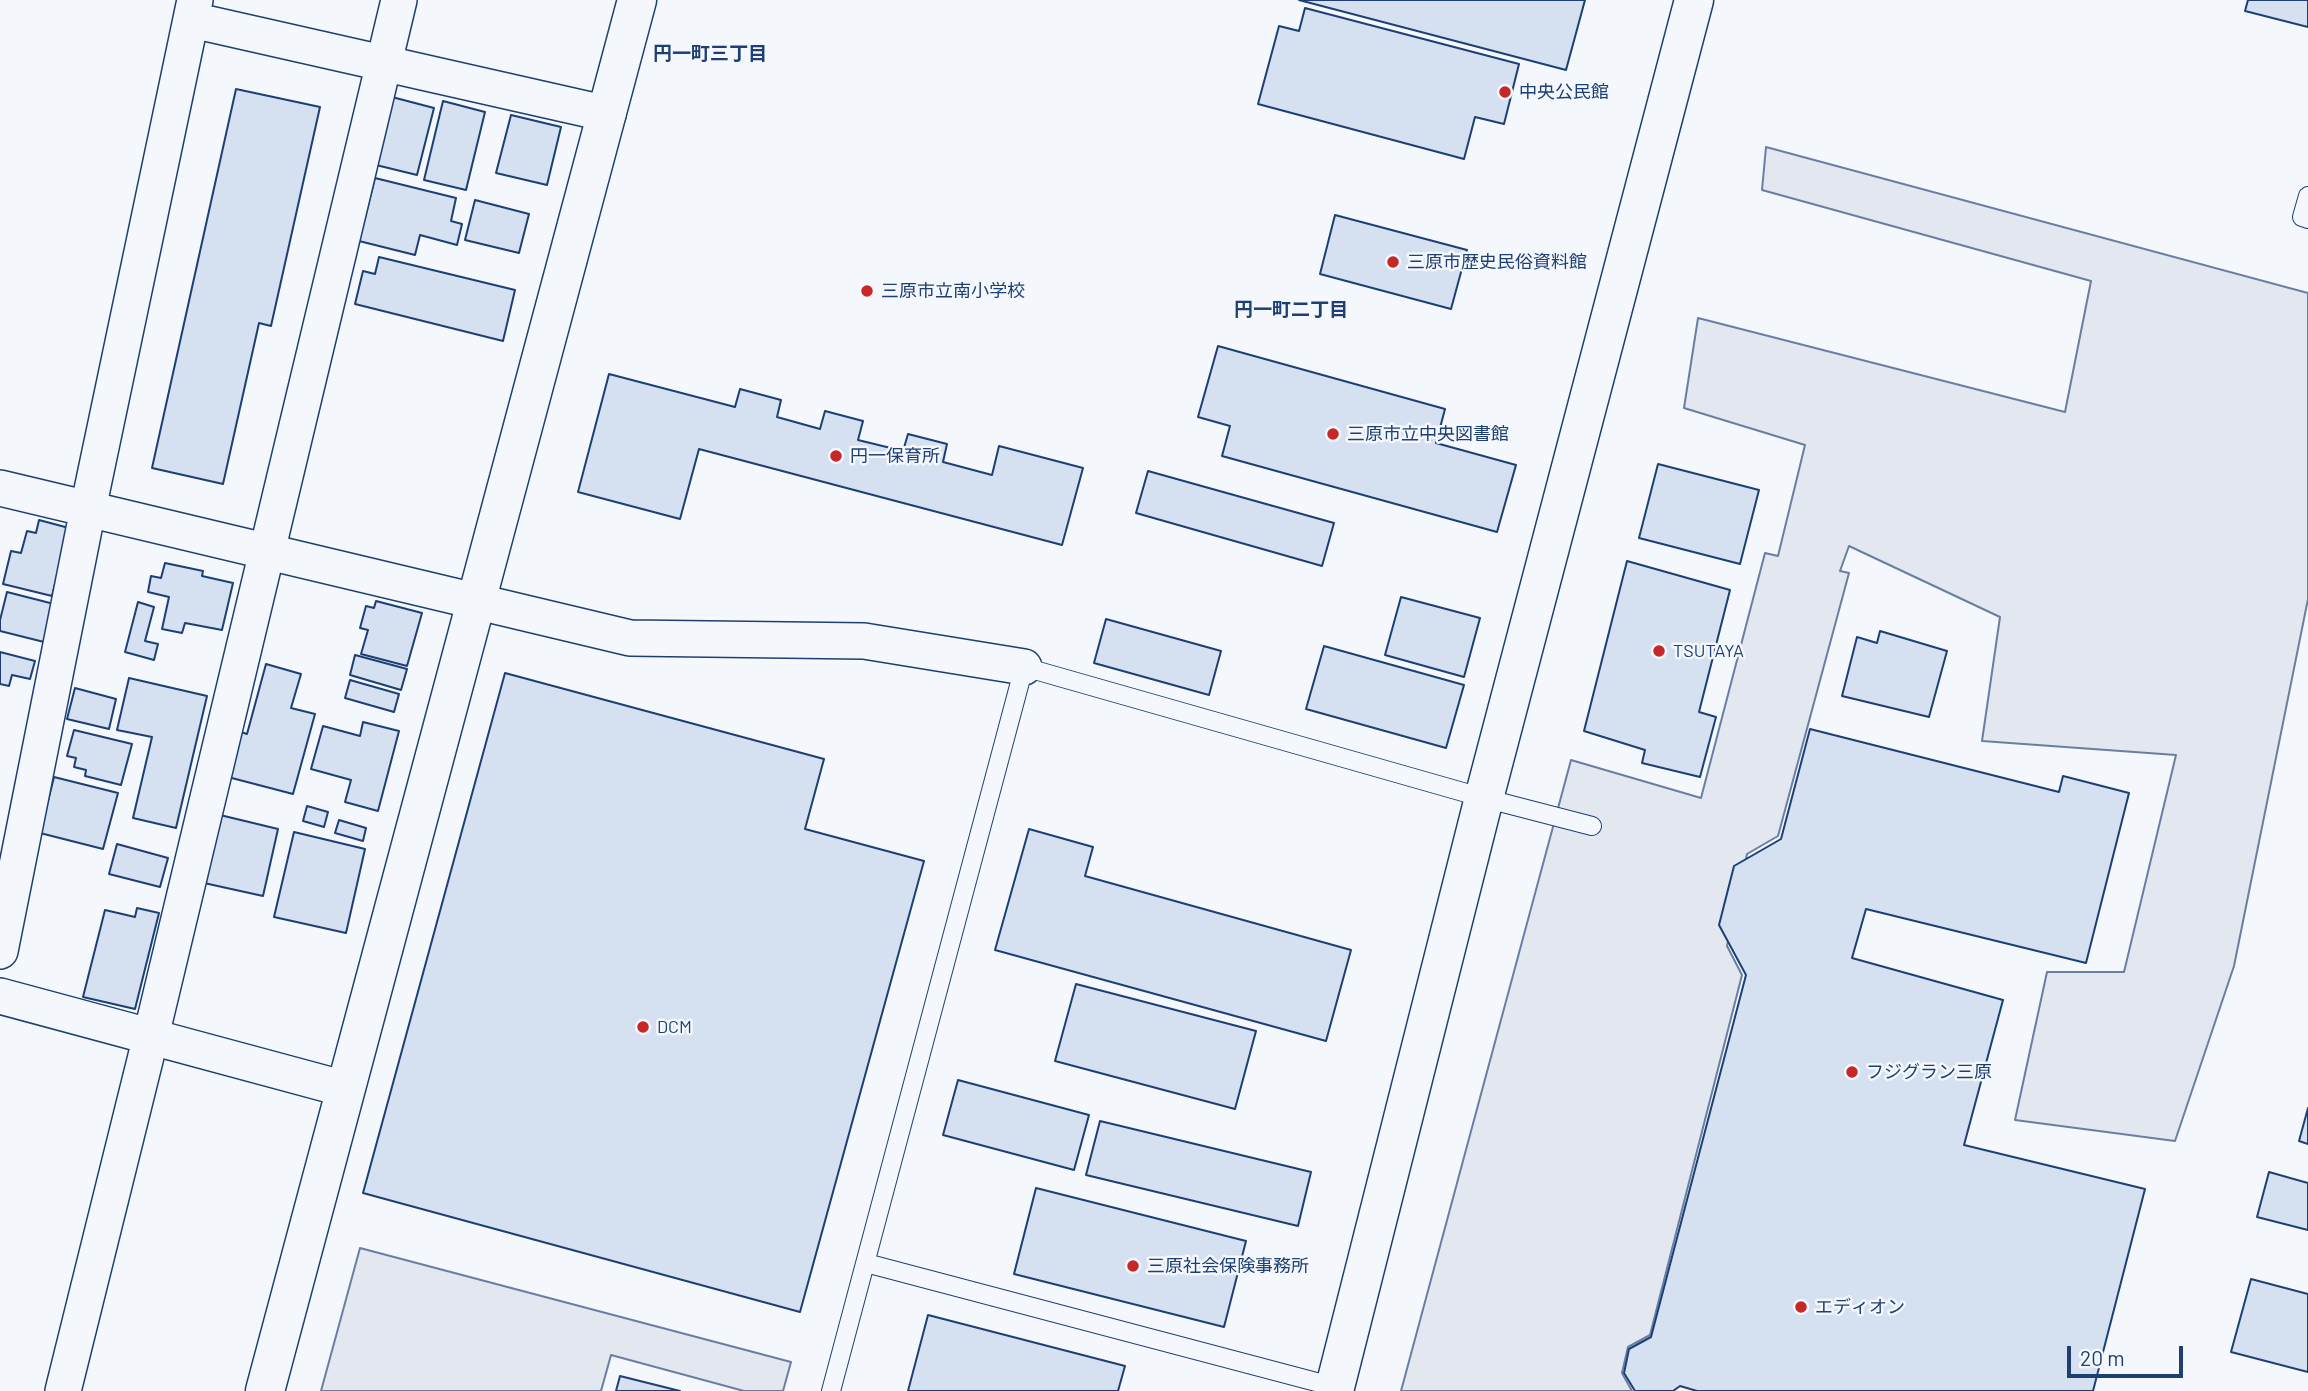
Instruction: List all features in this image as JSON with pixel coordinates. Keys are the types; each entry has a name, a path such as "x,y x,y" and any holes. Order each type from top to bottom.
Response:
{"street":[{"path":"64,1391 399,0"},
{"path":"265,1391 637,0"},
{"path":"1334,1389 1484,798 1694,0"},
{"path":"0,951 88,509 193,10 384,63 608,114"},
{"path":"0,488 629,638 864,641 1024,667"},
{"path":"0,996 345,1088"}],"lane":[{"path":"2308,196 2302,217 2308,219"},
{"path":"831,1391 1024,667 1591,826"},
{"path":"866,1263 1334,1389"}],"shaded area":[{"path":"1766,147 2308,293 2308,599 2234,966 2175,1141 2015,1120 2047,972 2124,972 2176,755 1982,741 2000,617 1849,546 1840,571 1849,573 1778,836 1747,854 1727,946 1742,975 1650,1335 1628,1347 1622,1373 1632,1391 1401,1391 1571,760 1701,798 1765,553 1778,556 1805,445 1684,408 1698,318 2065,412 2091,281 1762,190"},
{"path":"360,1248 791,1362 783,1391 744,1391 611,1355 601,1391 321,1391"}],"building":[{"path":"1299,0 1585,0 1566,70"},
{"path":"2248,0 2308,0 2308,27 2245,11"},
{"path":"1305,8 1519,64 1504,124 1475,117 1464,159 1258,104 1279,26 1299,31"},
{"path":"236,89 320,107 271,326 259,323 223,484 152,468"},
{"path":"392,97 434,108 417,175 376,165"},
{"path":"443,101 485,112 466,190 424,180"},
{"path":"511,115 561,127 547,185 496,173"},
{"path":"375,178 456,198 451,221 462,224 457,245 420,235 415,255 359,241"},
{"path":"475,200 529,214 519,253 465,240"},
{"name":"三原市歴史民俗資料館","path":"1335,215 1467,250 1451,309 1320,274"},
{"path":"379,257 515,290 503,341 355,304 363,271 375,274"},
{"name":"三原市立中央図書館","path":"1218,346 1445,409 1436,443 1516,465 1497,532 1222,456 1230,426 1198,417"},
{"name":"円一保育所","path":"609,374 735,407 740,389 781,400 777,417 820,429 825,411 863,421 858,440 903,451 908,434 947,444 943,462 992,475 999,446 1083,468 1062,545 699,449 680,519 578,492"},
{"path":"1658,464 1759,490 1740,564 1639,538"},
{"path":"1148,471 1334,523 1322,566 1136,513"},
{"path":"39,520 69,528 52,596 3,584 11,551 21,553 27,531 36,533"},
{"name":"TSUTAYA","path":"1627,561 1730,590 1699,712 1716,717 1700,777 1642,763 1645,750 1584,731"},
{"path":"165,563 203,571 202,576 233,583 222,630 185,623 182,633 162,629 169,597 148,592 151,576 161,578"},
{"path":"7,592 54,604 44,642 0,631"},
{"path":"1401,597 1480,618 1464,677 1385,655"},
{"path":"376,601 422,613 407,666 361,654 368,630 360,628 366,606 374,608"},
{"path":"138,602 154,607 145,641 158,644 154,660 125,652"},
{"path":"1106,619 1221,651 1209,695 1094,663"},
{"path":"1880,631 1947,651 1929,717 1842,696 1857,637 1877,643"},
{"path":"1324,646 1464,685 1446,748 1306,709"},
{"path":"0,652 35,661 30,679 12,675 9,686 0,684"},
{"path":"355,655 407,669 401,690 350,675"},
{"path":"266,664 301,674 291,708 315,714 293,794 228,777 241,732 247,734"},
{"name":"DCM","path":"505,673 824,759 805,829 924,861 800,1312 363,1193"},
{"path":"129,678 207,696 176,828 133,818 152,737 117,730"},
{"path":"350,680 399,694 394,712 345,698"},
{"path":"75,688 116,699 109,729 67,719"},
{"path":"363,722 399,731 378,811 345,802 351,780 311,769 323,726 360,736"},
{"name":"フジグラン三原","path":"1810,729 2059,792 2063,776 2129,793 2086,963 1866,909 1852,958 2003,1000 1964,1145 2145,1189 2093,1391 1697,1391 1680,1386 1673,1391 1635,1391 1624,1373 1629,1349 1651,1337 1746,975 1719,925 1734,866 1781,839"},
{"path":"74,730 132,744 121,785 85,776 86,770 74,767 76,758 67,756"},
{"path":"54,777 118,793 103,849 40,833"},
{"path":"307,806 328,812 324,827 303,821"},
{"path":"220,815 278,829 263,896 204,883"},
{"path":"339,820 366,828 363,841 335,833"},
{"path":"1029,829 1093,847 1085,876 1351,950 1326,1041 995,950"},
{"path":"294,832 365,849 346,933 274,917"},
{"path":"117,844 168,858 160,887 109,874"},
{"path":"137,908 159,913 135,1009 83,997 105,910 135,917"},
{"path":"1076,984 1256,1031 1235,1109 1055,1061"},
{"path":"958,1080 1089,1115 1074,1170 943,1135"},
{"path":"2308,1108 2308,1144 2299,1141"},
{"path":"1100,1121 1311,1172 1298,1226 1086,1175"},
{"path":"2269,1172 2308,1183 2308,1230 2257,1217"},
{"path":"1036,1188 1246,1241 1224,1327 1014,1274"},
{"path":"2251,1279 2308,1294 2308,1372 2231,1352"},
{"path":"928,1315 1125,1366 1118,1391 908,1391"},
{"path":"620,1376 680,1391 616,1391"}],"place":[{"name":"中央公民館","path":"1505,92"},
{"name":"三原市歴史民俗資料館","path":"1393,262"},
{"name":"三原市立南小学校","path":"867,291"},
{"name":"三原市立中央図書館","path":"1333,434"},
{"name":"円一保育所","path":"836,456"},
{"name":"TSUTAYA","path":"1659,651"},
{"name":"DCM","path":"643,1027"},
{"name":"フジグラン三原","path":"1852,1072"},
{"name":"三原社会保険事務所","path":"1133,1266"},
{"name":"エディオン","path":"1801,1307"}],"district":[{"name":"円一町三丁目","path":"710,54"},
{"name":"円一町二丁目","path":"1291,310"}]}
